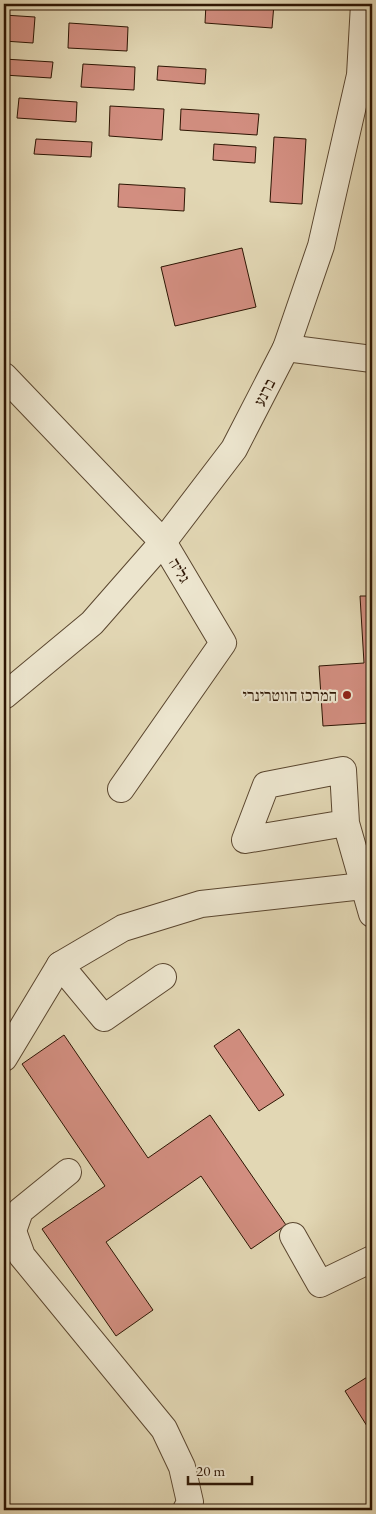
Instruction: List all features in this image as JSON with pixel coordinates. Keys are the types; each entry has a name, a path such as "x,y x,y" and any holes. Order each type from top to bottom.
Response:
{"street":[{"name":"ברנע","path":"4,696 92,623 163,542 234,449 286,348 322,246 360,75 364,4"},
{"path":"286,348 372,359"},
{"name":"גליה","path":"4,376 163,542 223,643 121,789"},
{"path":"346,823 369,885 372,914"},
{"path":"4,1058 60,965 123,928 201,904 369,885"},
{"path":"60,965 104,1018 163,977"},
{"path":"68,1172 20,1211 14,1231 22,1256 164,1430 182,1467 190,1502 186,1510"},
{"path":"293,1236 320,1284 372,1259"}],"building":[{"path":"206,4 274,4 272,28 205,23"},
{"path":"4,15 35,17 33,43 4,41"},
{"path":"69,23 128,27 127,51 68,48"},
{"path":"4,59 53,62 51,78 4,75"},
{"path":"83,64 135,67 134,90 81,87"},
{"path":"158,66 206,69 205,84 157,80"},
{"path":"19,98 77,102 76,122 17,118"},
{"path":"110,106 164,109 162,140 109,136"},
{"path":"181,109 259,114 257,135 180,130"},
{"path":"274,137 306,139 302,204 270,202"},
{"path":"36,139 92,142 91,157 34,154"},
{"path":"214,144 256,147 255,163 213,160"},
{"path":"119,184 185,188 184,211 118,207"},
{"path":"242,248 256,307 175,326 161,267"},
{"name":"המרכז הווטרינרי","path":"360,596 372,596 372,756 370,723 323,726 319,666 364,663"},
{"path":"239,1029 284,1095 259,1111 214,1046"},
{"path":"64,1035 148,1158 210,1115 286,1225 251,1249 201,1176 106,1242 153,1310 116,1336 42,1229 105,1186 22,1064"},
{"path":"372,1374 372,1434 345,1391"}],"place":[{"name":"המרכז הווטרינרי","path":"347,695"}]}
